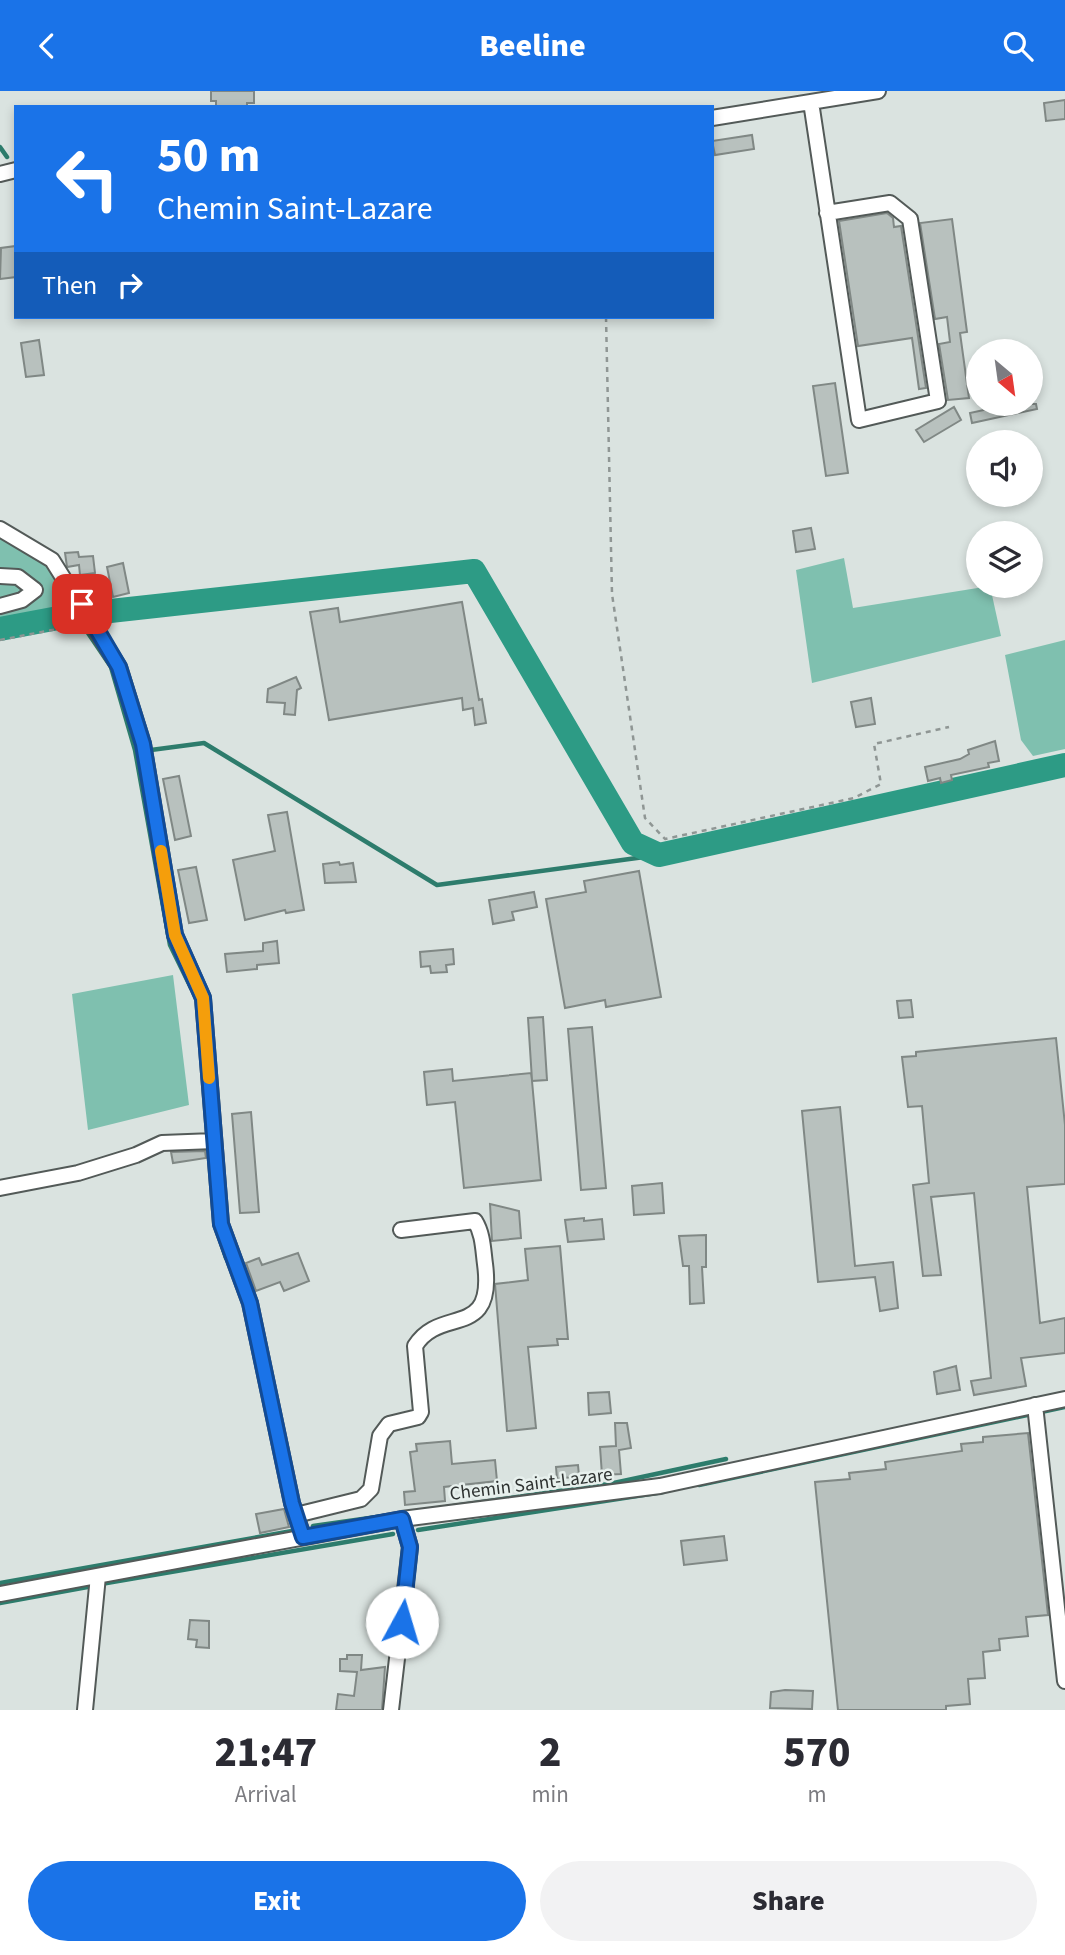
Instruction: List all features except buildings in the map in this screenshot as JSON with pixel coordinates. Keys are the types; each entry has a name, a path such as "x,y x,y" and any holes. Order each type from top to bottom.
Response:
{"street":[{"path":"714,118 878,91"},
{"path":"811,102 827,213 859,420 938,401 911,219 890,203 827,213"},
{"path":"0,529 52,560 82,604 119,667 143,744 175,935 203,998 221,1224 250,1303 303,1537"},
{"path":"0,576 18,577 35,590 22,600 0,605"},
{"path":"0,1188 78,1173 136,1155 162,1143 214,1141"},
{"path":"296,1515 361,1499 371,1489 380,1436 389,1424 418,1417 421,1412 415,1346 429,1332 477,1311 485,1299 488,1288 481,1230 475,1221 401,1230"},
{"name":"Chemin Saint-Lazare","path":"0,1594 98,1582 303,1537 402,1519 660,1486 1035,1411 1065,1399"},
{"path":"1035,1411 1065,1681"},
{"path":"391,1710 410,1547 402,1519"},
{"path":"85,1710 98,1582"}],"path":[{"path":"606,319 612,594 645,818 665,839 854,798 881,784 874,744 949,727"},
{"path":"0,640 92,623"}],"green space":[{"path":"0,535 36,556 52,571 71,608 0,620"},
{"path":"844,558 853,608 966,590 966,598 993,598 1001,636 812,683 796,570"},
{"path":"1065,640 1065,749 1033,756 1021,740 1005,655"},
{"path":"173,975 189,1105 88,1130 72,994"}],"waterway":[{"path":"0,147 7,157"},
{"path":"0,629 74,615 474,571 633,843 659,855 1065,765"},
{"path":"88,633 111,667 135,750 170,945 191,988"},
{"path":"151,750 204,743 437,885 659,855"},
{"path":"216,1227 226,1258"},
{"path":"699,1485 1065,1407"},
{"path":"313,1526 609,1484 726,1459"},
{"path":"418,1530 663,1492"},
{"path":"0,1583 292,1531"},
{"path":"101,1584 393,1534"},
{"path":"0,1603 93,1586"}],"slow traffic":[{"path":"161,851 175,935 203,998 209,1078"}],"route":[{"path":"82,604 119,667 143,744 175,935 203,998 221,1224 250,1303 292,1503 303,1537 402,1519 410,1547 402,1622"}]}
